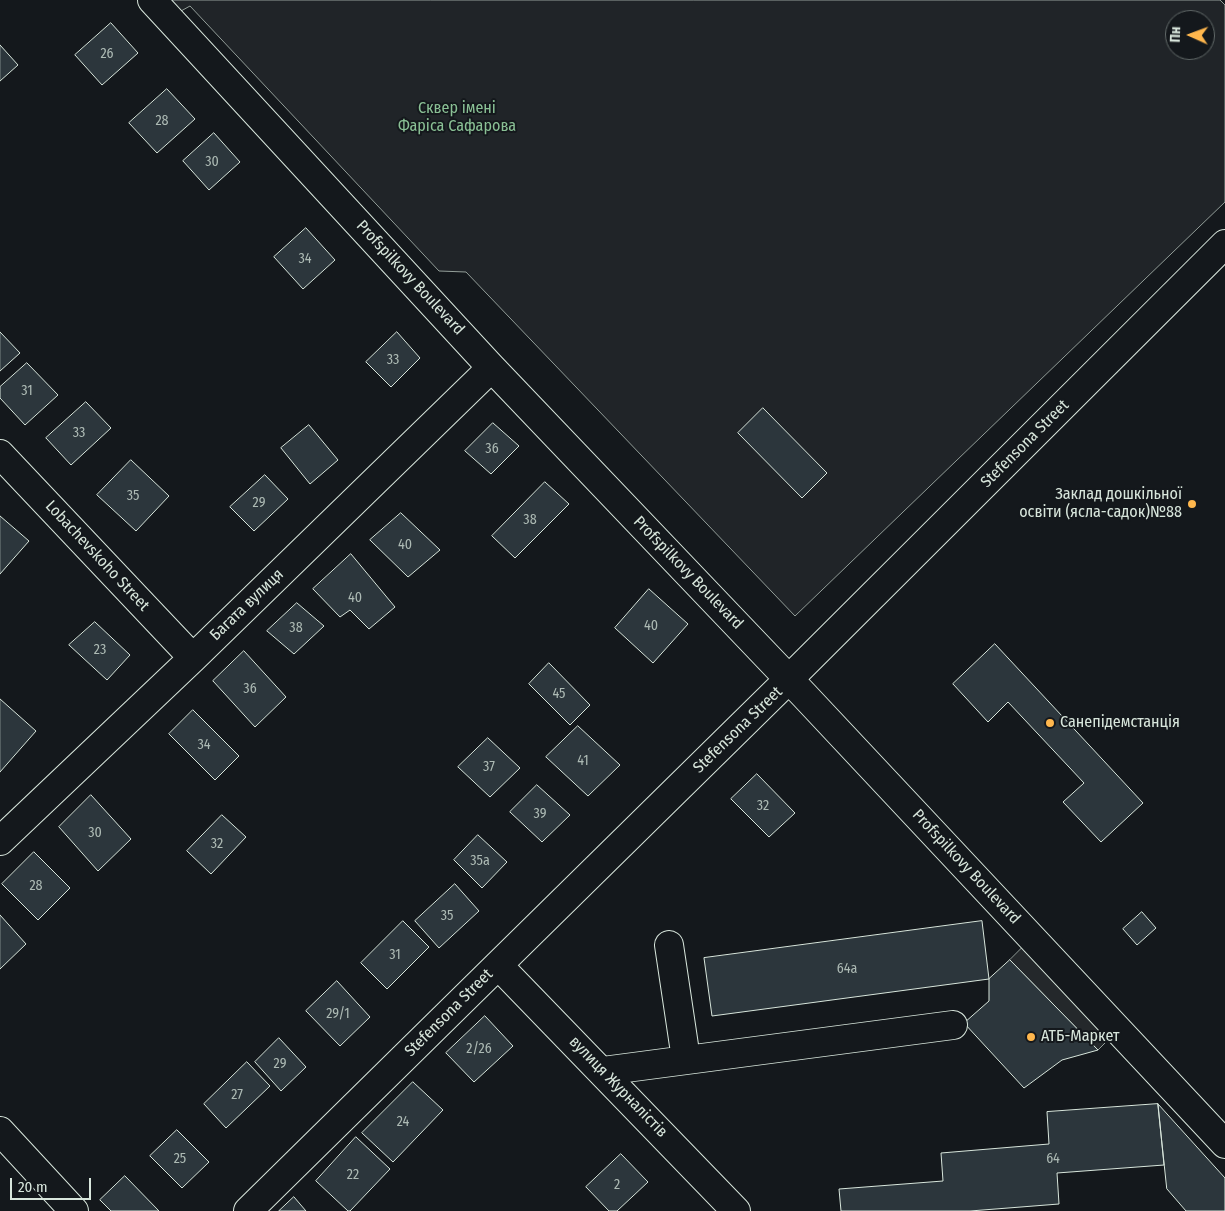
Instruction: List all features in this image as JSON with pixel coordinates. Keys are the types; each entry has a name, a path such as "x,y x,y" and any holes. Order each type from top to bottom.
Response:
{"street":[{"name":"Profspilkovy Boulevard","path":"152,0 490,366 789,679 1225,1144"},
{"name":"Stefensona Street","path":"248,1211 789,679 1225,244"},
{"name":"Багата вулиця","path":"0,841 193,658 482,377 490,366"},
{"name":"Lobachevskoho Street","path":"0,454 193,658"},
{"path":"669,945 686,1059"},
{"name":"вулиця Журналістів","path":"498,965 603,1071 736,1211"},
{"path":"603,1071 954,1025"},
{"path":"0,1131 74,1211"}],"green space":[{"name":"Сквер імені Фаріса Сафарова","path":"168,0 1220,0 1225,5 1225,202 795,616 466,272 439,271 190,6 181,11"}],"shaded area":[{"path":"1025,945 1113,1035 1098,1050 1010,960"}],"building":[{"path":"111,23 138,53 102,85 75,55"},
{"path":"0,45 18,65 0,81"},
{"path":"167,89 195,119 157,153 129,123"},
{"path":"214,133 240,162 209,190 183,161"},
{"path":"306,228 335,260 303,289 274,257"},
{"path":"0,332 20,353 0,371"},
{"path":"397,332 420,358 391,387 366,362"},
{"path":"27,363 58,395 25,425 0,398 0,387"},
{"path":"86,402 111,428 71,465 46,438"},
{"path":"763,408 827,473 802,498 738,433"},
{"path":"493,423 519,446 491,474 465,451"},
{"path":"309,425 338,460 310,484 281,448"},
{"path":"131,460 169,496 136,531 97,495"},
{"path":"265,475 288,499 254,531 230,507"},
{"path":"545,482 569,504 515,558 492,536"},
{"path":"401,513 440,550 408,577 370,540"},
{"path":"0,516 29,541 0,574"},
{"path":"351,554 395,607 369,629 350,610 340,617 313,589"},
{"path":"649,589 688,624 653,663 615,628"},
{"path":"297,603 324,626 294,654 267,631"},
{"path":"95,622 130,655 107,680 69,645"},
{"path":"995,644 1143,803 1101,842 1063,802 1084,783 1008,702 988,722 953,684"},
{"path":"244,651 286,697 255,727 213,681"},
{"path":"549,663 590,705 570,725 529,684"},
{"path":"0,699 36,731 0,772"},
{"path":"193,710 239,756 215,780 169,734"},
{"path":"578,726 620,765 588,796 546,757"},
{"path":"488,738 520,768 490,797 458,767"},
{"path":"757,774 795,813 769,837 731,799"},
{"path":"537,785 570,815 542,842 510,812"},
{"path":"91,795 131,839 98,871 59,827"},
{"path":"222,815 246,837 211,874 187,851"},
{"path":"478,835 507,862 482,888 454,860"},
{"path":"34,852 70,888 38,920 2,884"},
{"path":"455,884 479,911 439,948 415,921"},
{"path":"1142,912 1156,928 1137,945 1123,929"},
{"path":"0,915 26,944 0,969"},
{"path":"403,921 429,947 387,989 361,963"},
{"path":"982,921 989,979 712,1016 704,958"},
{"name":"АТБ-Маркет","path":"1010,960 1098,1050 1062,1060 1024,1088 964,1023 989,1001 989,979"},
{"path":"337,981 370,1017 340,1046 306,1011"},
{"path":"485,1016 513,1046 474,1082 446,1053"},
{"path":"279,1038 306,1067 281,1091 255,1062"},
{"path":"247,1062 270,1086 226,1128 204,1104"},
{"path":"413,1082 443,1110 393,1162 362,1133"},
{"path":"1158,1104 1164,1165 1057,1173 1059,1204 970,1211 841,1211 839,1189 943,1181 941,1153 1049,1144 1047,1112"},
{"path":"1158,1104 1225,1178 1225,1211 1186,1211 1167,1189"},
{"path":"177,1130 209,1162 182,1188 150,1156"},
{"path":"356,1137 390,1169 348,1211 316,1181"},
{"path":"621,1154 648,1182 617,1211 609,1211 586,1187"},
{"path":"125,1176 159,1211 111,1211 100,1200"},
{"path":"294,1197 306,1211 279,1211"}],"place":[{"name":"Заклад дошкільної освіти (ясла-садок)№88","path":"1192,504"},
{"name":"Санепідемстанція","path":"1050,723"},
{"name":"АТБ-Маркет","path":"1031,1037"}]}
